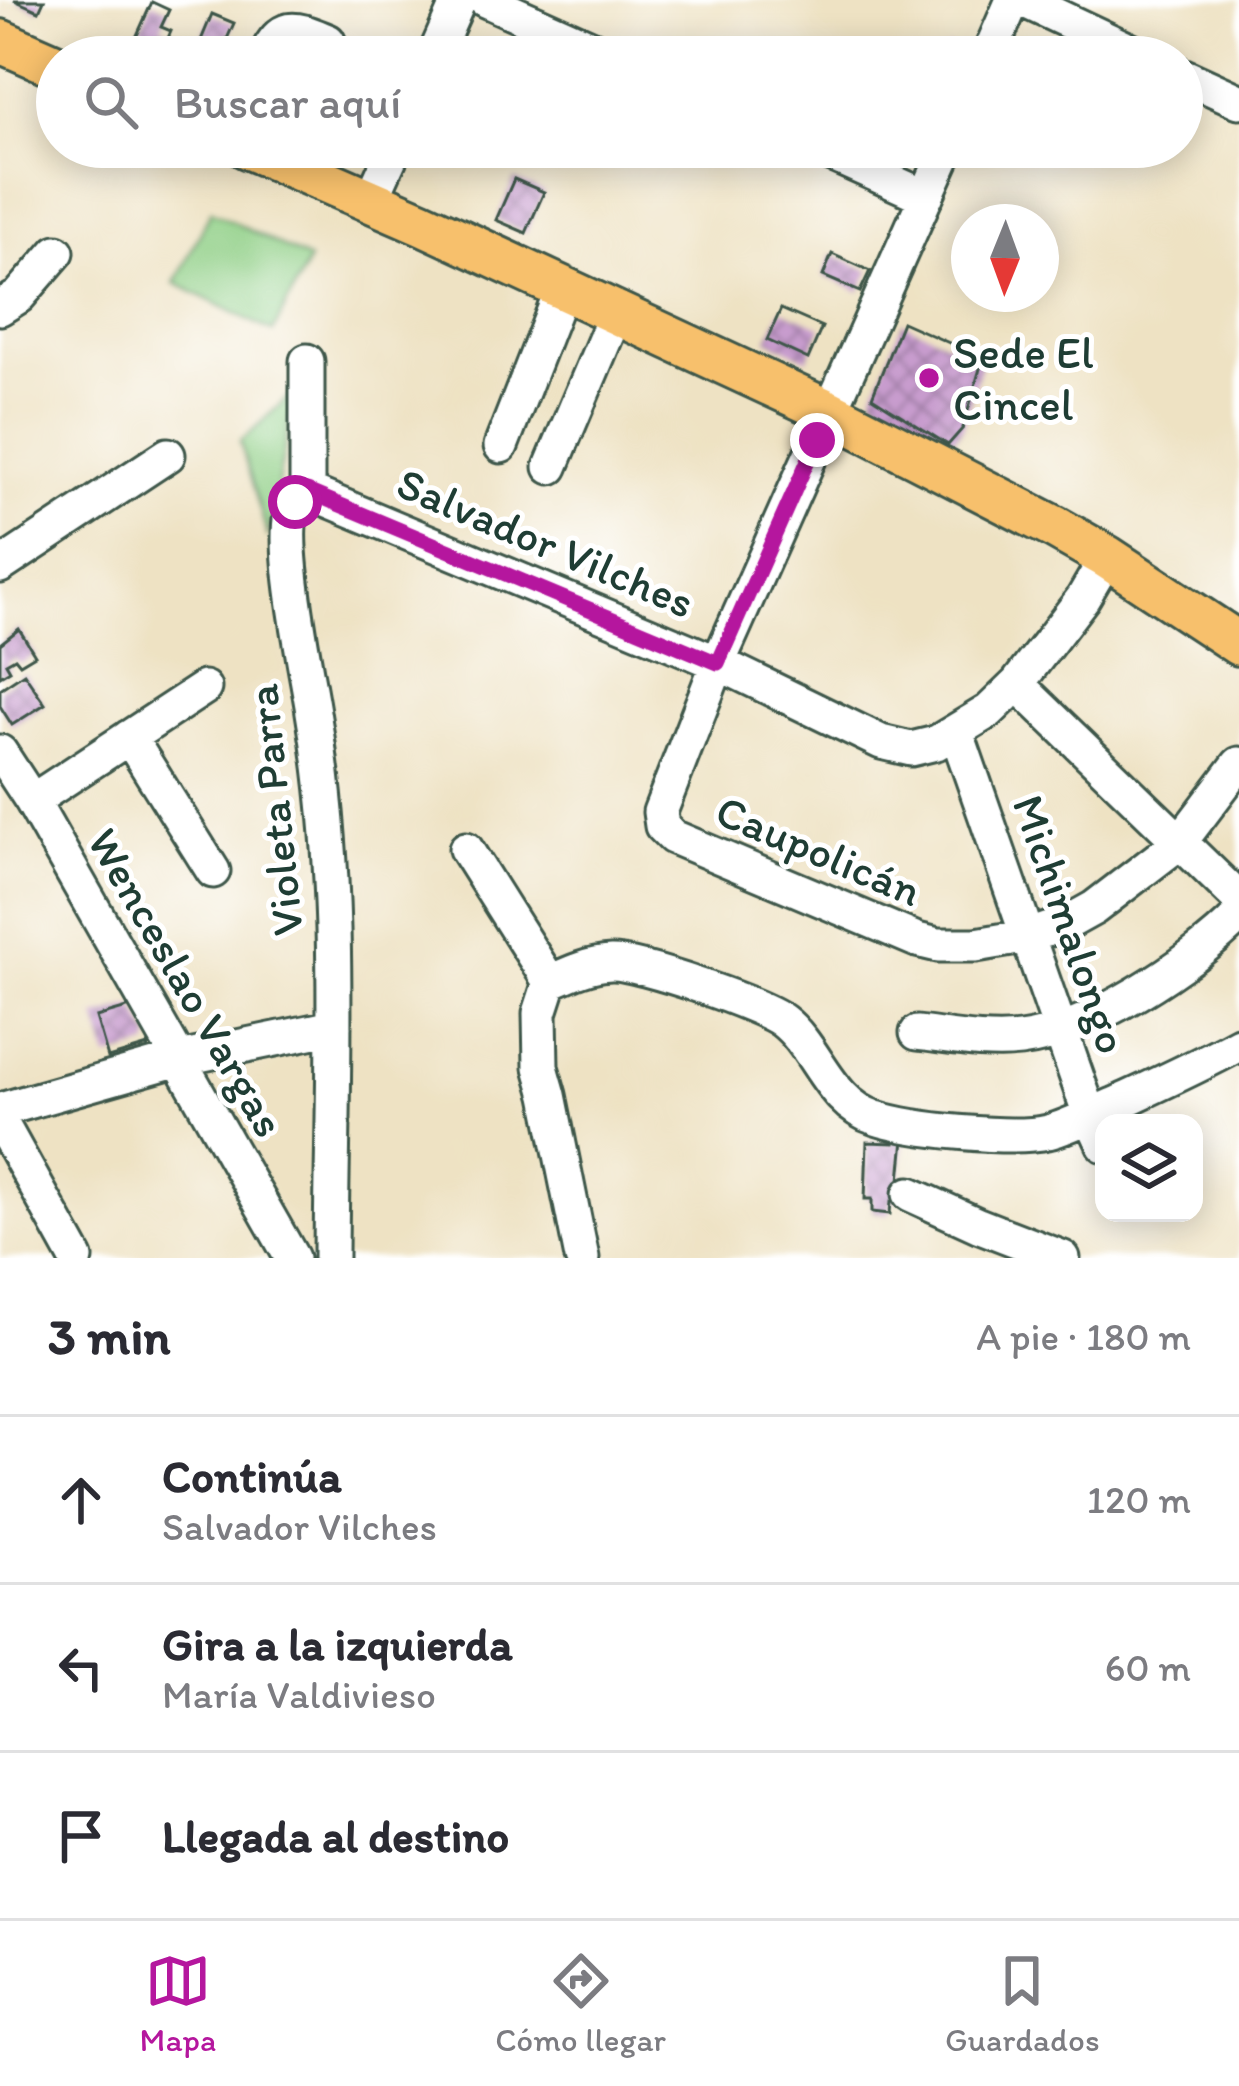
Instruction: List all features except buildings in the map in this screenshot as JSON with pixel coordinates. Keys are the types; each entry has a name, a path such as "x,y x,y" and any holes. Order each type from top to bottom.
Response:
{"main road":[{"path":"0,41 36,57"},
{"path":"327,168 371,200 828,412 1036,517 1107,557 1239,644"}],"street":[{"path":"443,36 459,0"},
{"path":"485,0 566,36"},
{"path":"997,36 1013,0"},
{"path":"1023,0 1099,36"},
{"path":"277,36 294,28 317,36"},
{"path":"1203,85 1239,101"},
{"path":"371,200 385,168"},
{"path":"862,168 926,197"},
{"path":"718,663 939,168"},
{"path":"0,308 19,296 58,252"},
{"path":"501,446 563,288"},
{"path":"551,467 616,313"},
{"path":"536,356 590,377"},
{"name":"Violeta Parra","path":"307,361 307,491 295,502 289,555 319,753 333,927 331,1258"},
{"path":"0,566 168,455"},
{"name":"Salvador Vilches","path":"307,491 718,663 898,748 936,743 952,733"},
{"path":"952,733 989,711 1017,684 1083,598 1107,557"},
{"name":"Caupolicán","path":"718,663 660,812 662,826 673,837 938,945 976,945 1029,936 1094,908 1180,842 1239,764"},
{"path":"1017,684 1239,899"},
{"path":"32,801 204,688"},
{"name":"Michimalongo","path":"952,733 1095,1125"},
{"path":"128,737 213,871"},
{"name":"Wenceslao Vargas","path":"0,752 292,1258"},
{"path":"466,849 550,982"},
{"path":"917,1034 1003,1041 1060,1030 1162,978 1239,916"},
{"path":"582,1258 541,1067 540,1013 550,982 583,968 612,963 638,966 783,1020 848,1102 876,1118 1025,1136 1095,1130"},
{"path":"0,1110 179,1060 334,1027"},
{"path":"1122,1114 1239,1044"},
{"path":"0,1120 76,1258"},
{"path":"910,1194 1063,1258"}],"green space":[{"path":"211,211 309,260 273,332 175,283"},
{"path":"295,391 268,537 240,442"}],"place":[{"name":"Sede El Cincel","path":"929,378"}],"route":[{"path":"295,502 307,491 718,663 817,440"}]}
